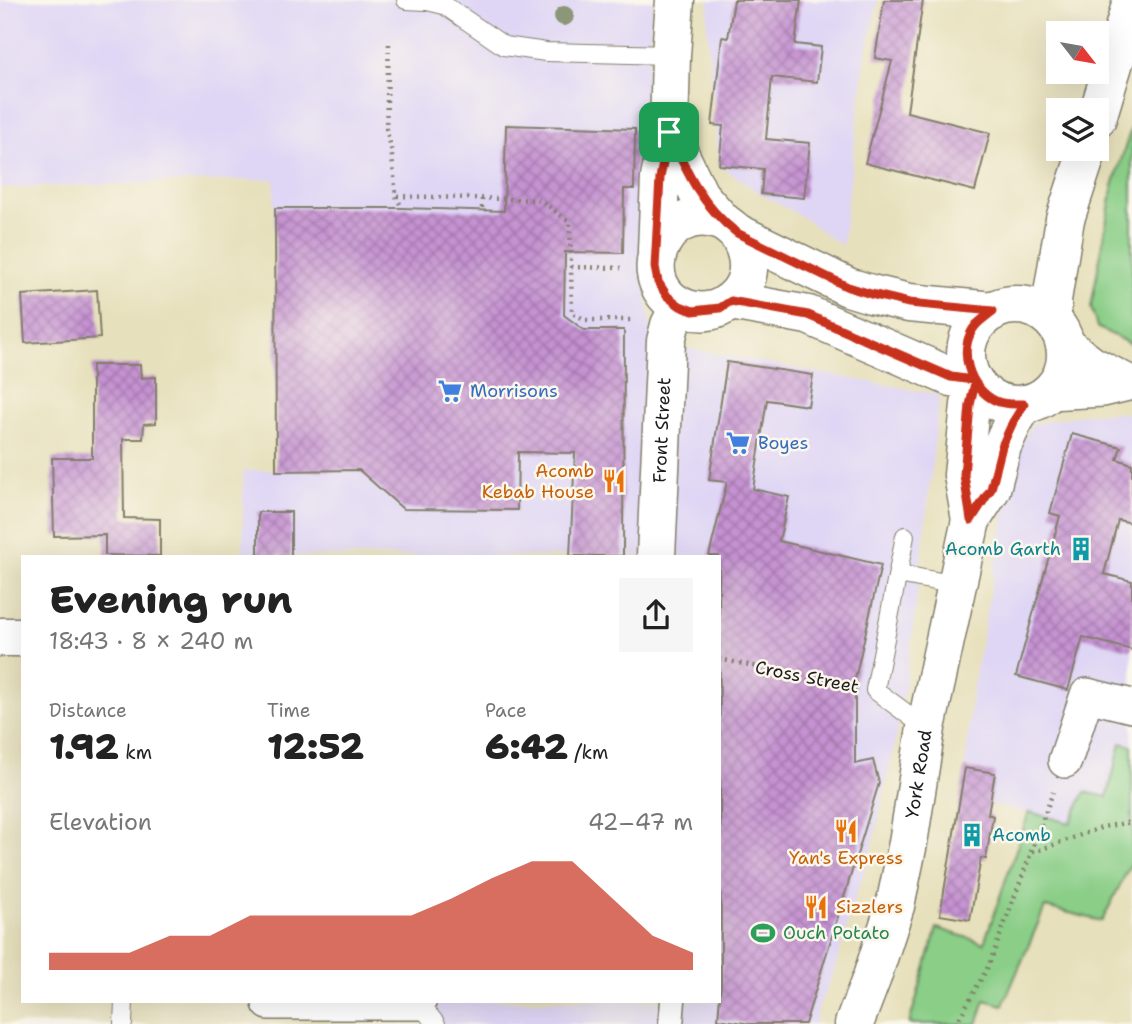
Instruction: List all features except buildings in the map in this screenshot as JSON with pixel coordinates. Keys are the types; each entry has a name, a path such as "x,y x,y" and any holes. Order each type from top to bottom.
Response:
{"main road":[{"path":"669,132 699,195 746,246 749,261 745,283 731,301 720,308 675,316 658,282 655,267 660,178 669,132 675,0"},
{"path":"1103,98 1132,2"},
{"path":"1065,219 998,308 974,327 967,344 967,363 974,381 996,401 1010,404 1036,399 1058,383 1064,370 1066,356 1052,300 1065,219 1084,161"},
{"path":"657,250 667,233 683,221 703,217 729,227 848,287 909,303 998,308 1015,304 1029,306 1041,311 1058,331"},
{"path":"731,301 808,315 951,377 974,381"},
{"name":"Front Street","path":"656,555 666,341 675,316"},
{"name":"York Road","path":"971,520 964,475 974,381"},
{"name":"York Road","path":"854,1024 895,906 926,728 971,520 991,489 1002,446 1013,422 1036,399"},
{"path":"0,637 21,637"}],"street":[{"path":"1058,331 1092,363 1131,383"},
{"path":"1036,399 1103,390 1131,383"},
{"path":"1065,761 1087,695 1132,706"},
{"path":"671,1024 673,1003"},
{"path":"269,1009 425,1009"}],"lane":[{"path":"406,0 427,0 444,5 504,46 546,52 671,55"},
{"path":"875,690 905,536"},
{"path":"898,573 957,585"},
{"name":"Cross Street","path":"875,690 926,728"},
{"path":"124,1003 124,1024"}],"path":[{"path":"389,44 386,128 391,147 396,196 402,208"},
{"path":"396,196 540,200 570,222 572,313 586,320 675,316"},
{"path":"482,199 482,210"},
{"path":"571,267 602,268"},
{"name":"Cross Street","path":"721,659 875,690"},
{"path":"956,1024 989,965 1065,761"},
{"path":"1031,853 1103,827 1132,822"}],"shaded area":[{"path":"0,0 653,0 647,70 640,242 652,342 940,395 917,597 894,747 872,849 834,971 818,1008 815,1024 421,1024 437,1003 721,1003 721,555 243,555 243,471 276,470 274,179 0,188"},
{"path":"709,0 878,0 865,60 842,246 801,216 761,194 719,165 707,27"},
{"path":"1132,413 1132,746 1121,744 1107,797 1070,823 989,804 994,773 965,768 972,692 1014,461 1032,424 1088,414"}],"green space":[{"path":"1132,125 1132,345 1097,327 1091,307 1113,186"},
{"path":"1121,743 1132,746 1132,861 1102,921 1045,907 1003,1005 985,1000 977,1024 909,1024 937,928 984,943 1029,812 1070,823 1085,792 1107,797"}],"place":[{"name":"Morrisons","path":"450,391"},
{"name":"Boyes","path":"738,443"},
{"name":"Acomb Kebab House","path":"614,481"},
{"name":"Acomb Garth","path":"1081,549"},
{"name":"Yan's Express","path":"846,831"},
{"name":"Acomb","path":"972,835"},
{"name":"Sizzlers","path":"816,907"},
{"name":"Ouch Potato","path":"763,933"}],"route":[{"path":"669,132 660,178 655,267 658,282 667,296 680,306 693,311 720,308 731,301 808,315 951,377 973,380 975,383 970,405 964,475 971,520 991,489 1002,446 1024,404 996,401 984,393 973,380 967,363 967,344 974,327 993,311 909,303 848,287 737,233 722,221 699,195 669,132"}]}
